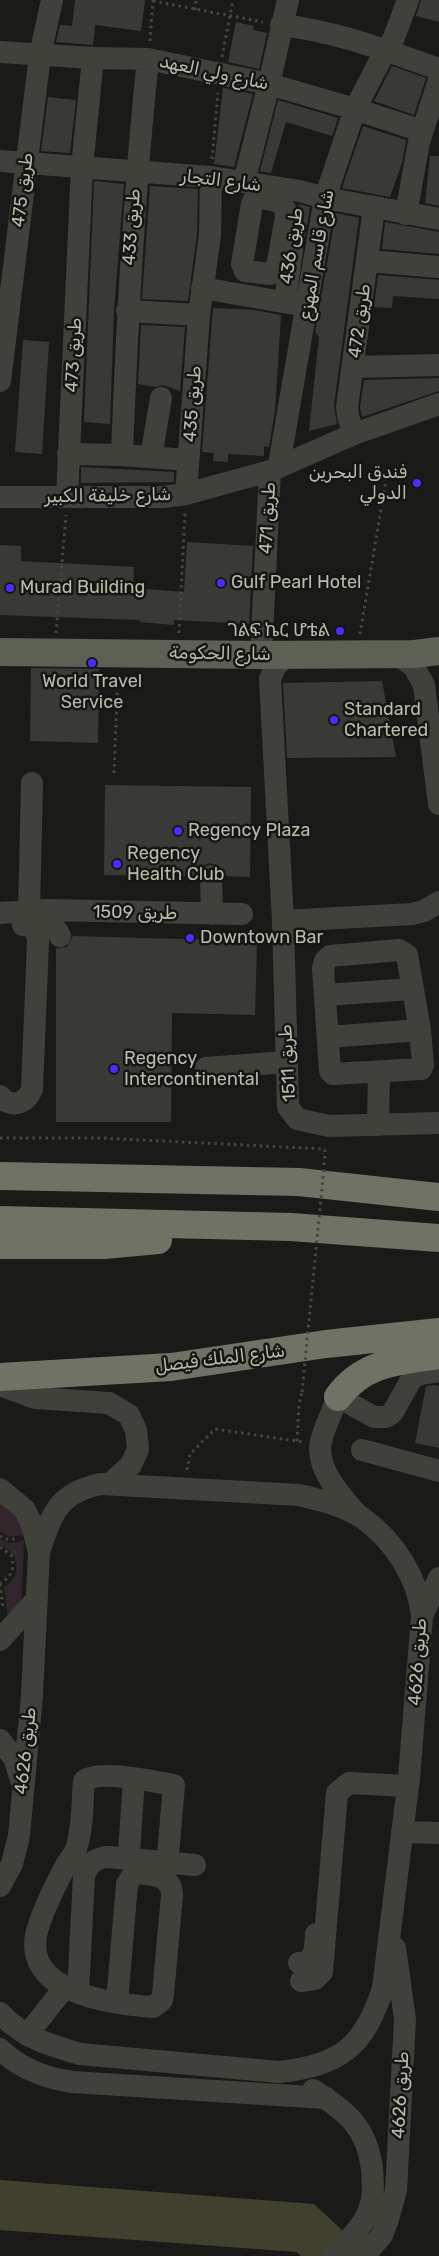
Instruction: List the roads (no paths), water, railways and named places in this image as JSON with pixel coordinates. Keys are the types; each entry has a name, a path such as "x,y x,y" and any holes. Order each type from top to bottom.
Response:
{"highway":[{"path":"0,1176 299,1182 439,1197"},
{"path":"0,1220 292,1227 439,1238"},
{"path":"0,1245 104,1245 292,1227"},
{"name":"شارع الملك فيصل","path":"0,1378 171,1367 326,1344 439,1332"},
{"path":"338,1397 353,1379 370,1369 439,1355"}],"main road":[{"name":"شارع الحكومة","path":"0,652 55,651 261,655 397,654 439,651"}],"street":[{"name":"طريق 475","path":"0,381 40,55 52,0"},
{"path":"244,182 288,0"},
{"name":"شارع قاسم المهزع","path":"275,468 308,307 325,198 356,109 385,50 393,40 408,0"},
{"path":"281,25 328,33 439,69"},
{"name":"شارع ولي العهد","path":"0,52 93,58 148,59 269,84 356,109 427,139"},
{"name":"طريق 473","path":"67,497 68,342 93,58"},
{"name":"طريق 433","path":"122,455 127,311 136,171 148,59"},
{"path":"406,214 427,139 439,80"},
{"name":"شارع التجار","path":"0,161 211,177 300,191 374,208 439,219"},
{"name":"طريق 435","path":"186,494 199,315 210,235 211,177"},
{"name":"طريق 436","path":"285,301 300,191"},
{"name":"طريق 472","path":"354,434 347,412 374,208"},
{"path":"210,235 246,245"},
{"path":"368,261 439,266"},
{"name":"طريق 436","path":"202,288 285,301 308,307"},
{"path":"66,307 68,342"},
{"path":"127,311 199,315"},
{"path":"353,367 439,365"},
{"path":"152,457 160,398"},
{"name":"شارع خليفة الكبير","path":"0,497 163,497 186,494 275,468 354,434 439,404"},
{"path":"68,454 122,455 188,460"},
{"name":"طريق 471","path":"261,655 275,468"},
{"name":"طريق 1511","path":"290,654 276,665 270,678 283,921 288,1107 297,1120 328,1126 439,1123"},
{"path":"397,654 414,667 424,685 439,804"},
{"path":"0,1096 5,1101 16,1104 26,1099 32,1089 38,942 37,934 30,918 32,783"},
{"path":"211,876 212,914"},
{"path":"283,921 412,914 424,911 439,902"},
{"name":"طريق 1509","path":"0,908 19,908 30,918"},
{"name":"طريق 1509","path":"0,913 30,918 242,914"},
{"path":"0,926 30,918 49,924 56,929 60,936"},
{"path":"399,950 407,955 424,1061 421,1069 379,1073 333,1074 330,1071 325,995 324,964 330,956 399,950"},
{"path":"325,995 412,989"},
{"path":"328,1037 420,1030"},
{"path":"206,1068 286,1062"},
{"path":"378,1125 379,1073"},
{"path":"338,1397 374,1417 386,1417 393,1412 412,1378 439,1370"},
{"path":"0,1385 35,1398 109,1403 129,1415 136,1430 138,1449 131,1465 110,1483"},
{"name":"طريق 4626","path":"0,2013 27,2035 51,2046 80,2054 279,2072 304,2070 320,2065 342,2054 363,2035 375,2014 383,1988 392,1927 408,1782 422,1616 417,1589 400,1556 389,1542 358,1515 329,1479 321,1443 338,1397"},
{"path":"362,1450 439,1471"},
{"name":"طريق 4626","path":"0,1886 12,1864 10,1825 22,1786 32,1694 39,1552 52,1514 65,1498 81,1488 110,1483 299,1495 329,1503 358,1515"},
{"name":"طريق 4626","path":"0,1489 25,1510 32,1525 39,1552"},
{"path":"422,1616 439,1578"},
{"path":"0,1640 36,1600"},
{"path":"0,1740 14,1758 22,1786"},
{"path":"117,2002 127,1884 132,1876 138,1873 161,1877 171,1885 172,1895 162,2000 153,2007 117,2002 71,1990 43,1972 34,1948 41,1920 78,1844 84,1781 88,1778 100,1776 174,1785 168,1855"},
{"path":"129,1852 134,1779"},
{"path":"300,1972 315,1979 322,1972 337,1793 349,1783 408,1782"},
{"path":"402,1832 439,1833"},
{"path":"27,2035 71,1990 84,1876 88,1866 97,1860 108,1857 195,1861 168,1855 99,1849 78,1844"},
{"name":"طريق 4626","path":"369,2250 388,2222 396,2191 405,2019 404,2000 392,1927"},
{"path":"0,2049 26,2069 50,2079 326,2098"},
{"name":"طريق 4626","path":"279,2072 326,2098 352,2119 363,2134 368,2149 373,2180 370,2208 357,2230 333,2256"}],"place":[{"name":"فندق البحرين الدولي","path":"417,483"},
{"name":"Gulf Pearl Hotel","path":"221,583"},
{"name":"Murad Building","path":"10,588"},
{"name":"ገልፍ ኬር ሆቴል","path":"340,631"},
{"name":"World Travel Service","path":"92,663"},
{"name":"Standard Chartered","path":"334,720"},
{"name":"Regency Plaza","path":"178,831"},
{"name":"Regency Health Club","path":"117,864"},
{"name":"Downtown Bar","path":"190,938"},
{"name":"Regency Intercontinental","path":"114,1069"}]}
